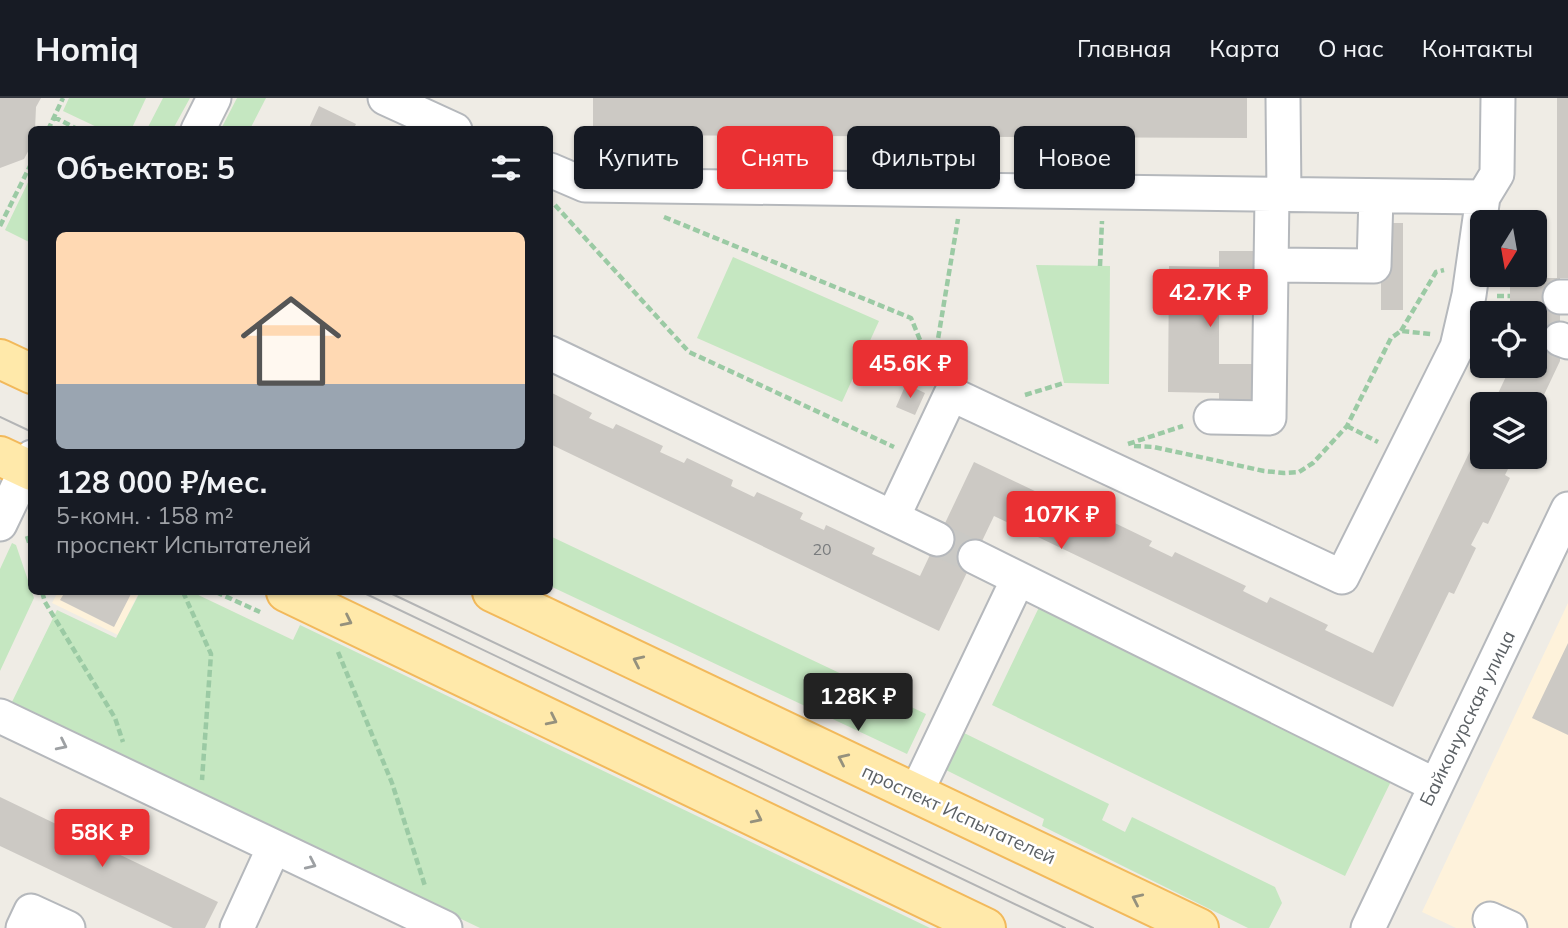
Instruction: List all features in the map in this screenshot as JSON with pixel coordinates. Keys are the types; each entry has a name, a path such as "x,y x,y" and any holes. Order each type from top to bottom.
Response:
{"main road":[{"path":"0,359 28,372"},
{"name":"проспект Испытателей","path":"498,595 1199,928"},
{"path":"279,605 985,928"}],"street":[{"path":"200,126 214,98"},
{"path":"385,98 445,126"},
{"path":"1211,417 1269,418 1271,265 1283,98"},
{"path":"1481,210 1483,197 1497,174 1499,98"},
{"path":"553,171 574,180"},
{"path":"553,185 574,185"},
{"path":"703,187 1483,197"},
{"path":"1271,265 1374,266 1376,196"},
{"path":"893,517 920,459 942,382 1342,577 1470,346"},
{"path":"553,354 937,539"},
{"path":"13,528 22,463"},
{"name":"Байконурская улица","path":"1368,928 1567,512"},
{"path":"975,557 1435,785"},
{"path":"916,793 1018,579"},
{"path":"0,716 437,924"},
{"path":"237,928 274,847"},
{"path":"23,928 32,911 68,928"}],"path":[{"path":"50,126 63,98"},
{"path":"54,117 71,126"},
{"path":"0,226 28,170"},
{"path":"942,382 962,190"},
{"path":"1100,266 1104,192"},
{"path":"553,203 689,352 920,459"},
{"path":"661,216 911,318 942,382"},
{"path":"1401,331 1436,272 1470,262"},
{"path":"1124,445 1211,417"},
{"path":"13,528 28,547"},
{"path":"44,595 45,602 115,718 127,754 123,775"},
{"path":"184,595 211,654 200,811"},
{"path":"231,595 279,605"},
{"path":"337,650 392,783 437,924"}],"shaded area":[{"path":"56,595 138,595 118,635 52,603"},
{"path":"1568,603 1568,928 1456,928 1422,912"}],"green space":[{"path":"69,98 146,98 133,126 95,126 63,111"},
{"path":"163,98 190,98 175,126 149,126"},
{"path":"237,98 266,98 252,126 223,126"},
{"path":"28,182 28,241 5,230"},
{"path":"733,257 879,321 842,402 697,338"},
{"path":"1036,265 1110,266 1109,384 1064,383"},
{"path":"553,537 926,714 907,754 553,587"},
{"path":"12,543 16,545 28,580 28,595 33,595 34,598 0,671 0,569"},
{"path":"138,595 198,595 293,640 300,625 930,928 480,928 11,704 57,610 116,638"},
{"path":"1043,599 1396,771 1345,876 992,705"},
{"path":"958,730 1109,804 1102,820 1125,832 1132,817 1275,887 1282,903 1269,928 1248,928 1042,826 1044,819 940,767"}],"building":[{"path":"0,98 41,98 36,107 35,126 28,126 28,152 24,159 0,168"},
{"path":"593,98 1247,98 1247,138 1135,137 1135,126 1014,126 1014,137 1000,137 1000,126 847,126 847,136 833,136 833,126 717,126 717,136 703,136 703,126 593,126"},
{"path":"1557,98 1568,98 1568,278 1560,278 1560,361 1545,392 1499,392 1505,378 1547,378 1547,301 1510,301 1510,287 1547,287 1547,278 1557,278"},
{"path":"319,106 356,124 355,126 310,126"},
{"path":"1381,223 1403,223 1403,310 1381,310"},
{"path":"1219,251 1260,251 1260,297 1219,297 1219,364 1260,364 1259,407 1219,407 1219,393 1168,392 1169,266 1219,267"},
{"path":"906,384 925,393 915,415 896,407"},
{"path":"553,394 592,413 589,418 613,429 616,424 663,446 660,452 684,463 687,458 733,480 731,486 754,497 757,492 803,513 800,519 824,530 826,525 875,548 872,554 920,576 974,462 1089,517 1092,512 1152,541 1149,546 1172,557 1175,552 1246,586 1243,591 1267,603 1270,597 1328,625 1325,630 1373,653 1470,451 1470,469 1508,469 1505,475 1510,478 1488,524 1483,522 1471,545 1476,548 1454,594 1449,592 1393,707 994,516 939,631 553,445"},
{"path":"63,595 130,595 114,627 60,600"},
{"path":"1568,643 1568,735 1532,718"},
{"path":"0,797 218,902 205,928 173,928 0,846"}],"tunnel":[{"path":"1547,339 1560,339"},
{"path":"937,539 975,557"}],"tram line":[{"path":"0,417 28,430"},
{"path":"368,595 1065,928"},
{"path":"394,595 1093,928"}]}
